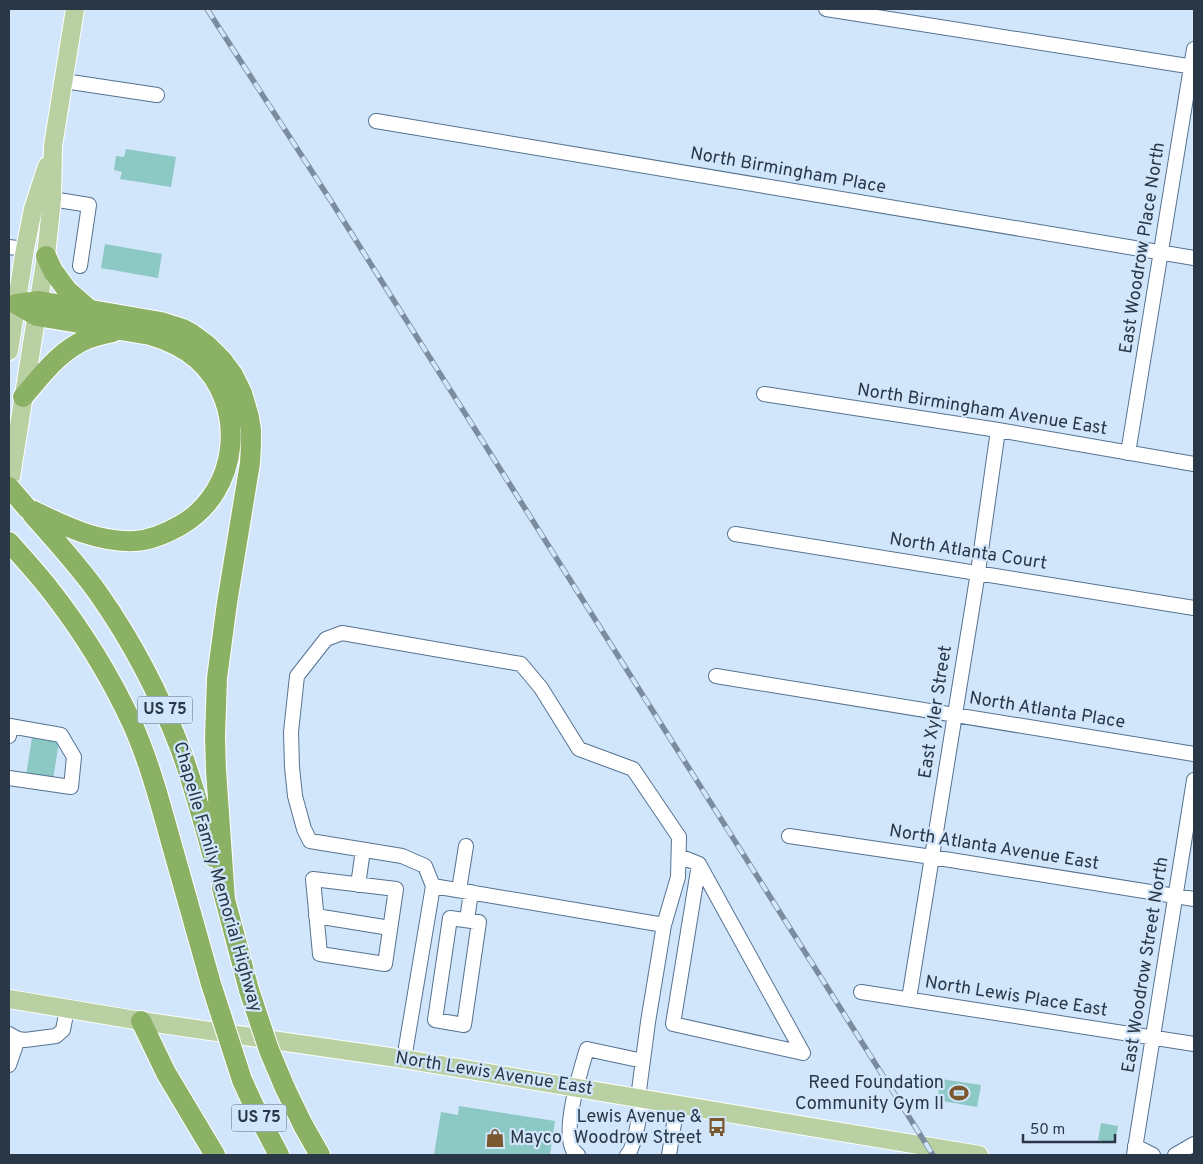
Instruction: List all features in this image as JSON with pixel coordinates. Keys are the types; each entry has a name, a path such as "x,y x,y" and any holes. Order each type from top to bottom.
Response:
{"highway":[{"path":"46,256 53,271 67,290 90,310"},
{"path":"16,304 164,339 188,351 198,359 219,388 228,408 231,437 228,464 221,482 198,514 161,535 149,539 122,541 82,533 61,534"},
{"path":"38,308 90,310 161,322 183,328 207,345 227,367 237,382 246,405 252,445 224,619 217,685 216,770 225,900"},
{"path":"24,397 50,366 66,351 89,338 120,330"},
{"name":"Chapelle Family Memorial Highway","path":"9,488 27,508 61,534 114,618 168,717 192,783 249,990 269,1050 285,1088 320,1155"},
{"name":"Chapelle Family Memorial Highway","path":"9,542 50,590 74,622 115,688 133,725 164,816 211,984 242,1080 279,1155"},
{"path":"141,1021 166,1073 216,1155"}],"main road":[{"path":"9,351 16,304 17,248 33,210 53,146 76,9"},
{"path":"9,488 46,256 52,199 53,146"},
{"name":"North Lewis Avenue East","path":"9,999 576,1087 900,1149 978,1155"}],"street":[{"path":"826,9 1193,66"},
{"name":"East Woodrow Place North","path":"1128,453 1193,66 1194,49"},
{"path":"64,80 157,96"},
{"name":"North Birmingham Place","path":"376,121 1194,258"},
{"path":"52,199 89,205 80,266"},
{"name":"North Birmingham Avenue East","path":"764,394 998,430 1194,464"},
{"name":"East Xyler Street","path":"908,999 978,572 998,430"},
{"name":"North Atlanta Court","path":"735,534 1194,608"},
{"path":"404,1059 433,886 425,866 402,856 310,841 304,829 295,796 291,732 297,676 326,639 342,633 521,664 541,688 579,749 633,768 679,838 678,877 664,925 643,1061 634,1141 627,1155"},
{"name":"North Atlanta Place","path":"716,676 1194,754"},
{"path":"9,736 10,726 61,735 74,757 71,787 9,778"},
{"name":"East Woodrow Street North","path":"1135,1151 1194,780"},
{"name":"North Atlanta Avenue East","path":"789,836 1194,899"},
{"path":"466,846 465,891 468,920"},
{"path":"358,885 363,850"},
{"path":"679,856 699,864 803,1053 673,1024 699,864"},
{"path":"313,879 358,885 396,890 385,964 320,954 313,879"},
{"path":"433,886 664,925"},
{"path":"316,916 390,928"},
{"path":"450,918 468,920 479,922 464,1025 435,1020 450,918"},
{"name":"North Lewis Place East","path":"861,992 1194,1044"},
{"path":"9,1065 13,1036 25,1040 56,1036 62,1030 67,1008"},
{"path":"578,1155 573,1150 569,1129 576,1087 587,1049 643,1061"},
{"path":"669,1155 678,1105"},
{"path":"1175,1155 1194,1144"},
{"path":"1135,1151 1153,1155"}],"building":[{"path":"126,149 176,157 171,187 120,179 122,172 114,170 116,156 124,157"},
{"path":"105,244 162,254 158,278 101,268"},
{"path":"32,738 59,742 53,779 26,775"},
{"name":"Reed Foundation Community Gym II","path":"941,1079 981,1085 977,1107 937,1100"},
{"name":"Mayco","path":"459,1106 555,1121 550,1155 434,1155 441,1112 458,1115"},
{"path":"1101,1123 1118,1126 1115,1143 1098,1140"}],"railway":[{"path":"207,9 331,201 933,1155"}],"place":[{"name":"Reed Foundation Community Gym II","path":"959,1093"},
{"name":"Lewis Avenue & Woodrow Street","path":"717,1127"},
{"name":"Mayco","path":"495,1138"}]}
